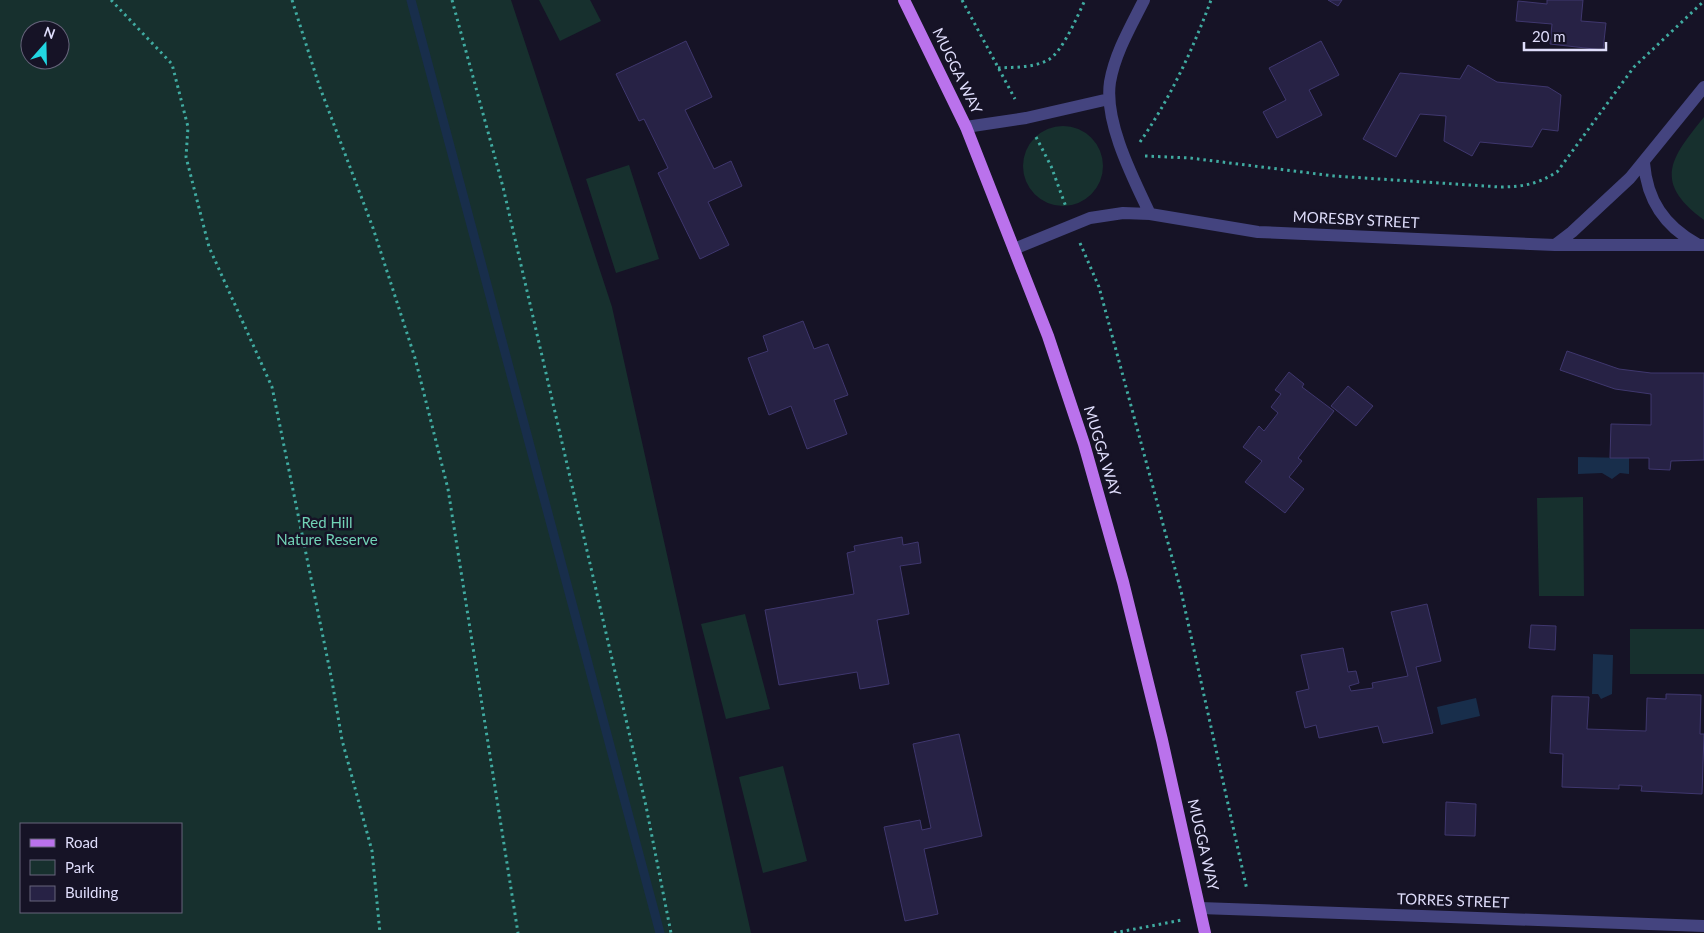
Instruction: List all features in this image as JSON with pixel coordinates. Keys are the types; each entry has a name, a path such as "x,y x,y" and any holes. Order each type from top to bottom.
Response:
{"main road":[{"name":"MUGGA WAY","path":"904,0 966,127 1048,336 1084,444 1124,582 1205,933"}],"street":[{"path":"1144,0 1116,62 1110,81 1109,99 1115,127 1127,161 1150,214"},
{"path":"1555,245 1589,217 1644,163 1704,87"},
{"path":"966,127 1026,118 1109,99"},
{"path":"1644,163 1645,180 1659,212 1683,237 1701,245"},
{"name":"MORESBY STREET","path":"1014,248 1072,225 1105,216 1150,214 1258,232 1555,245 1701,245"},
{"name":"TORRES STREET","path":"1201,912 1251,910 1704,926"}],"path":[{"path":"110,0 172,64 188,127 186,157 209,247 272,387 342,740 372,851 380,933"},
{"path":"292,0 319,85 373,228 415,358 448,489 518,933"},
{"path":"452,0 503,187 646,806 671,933"},
{"path":"962,0 1052,166 1072,225 1099,286 1180,592 1251,910"},
{"path":"998,68 1029,67 1050,60 1068,35 1085,0"},
{"path":"1127,161 1157,118 1199,32 1211,0"},
{"path":"1127,161 1147,156 1190,158 1334,176 1524,187 1543,181 1557,172 1634,68 1704,1"},
{"path":"1114,933 1201,912"}],"green space":[{"name":"Red Hill Nature Reserve","path":"0,0 511,0 612,307 751,933 0,933"},
{"path":"539,0 590,0 601,21 560,41"},
{"path":"1704,117 1704,220 1677,194 1672,182 1672,170 1683,145"},
{"path":"1055,126 1071,126 1092,137 1103,158 1103,174 1092,195 1071,206 1055,206 1041,200 1029,188 1023,174 1023,158 1029,144 1041,132"},
{"path":"629,165 659,259 616,273 586,179"},
{"path":"1583,497 1584,596 1539,596 1537,498"},
{"path":"745,614 770,709 726,719 701,624"},
{"path":"1630,629 1704,629 1704,674 1630,674"},
{"path":"783,766 807,861 763,873 739,777"}],"water":[{"path":"1578,457 1629,458 1629,474 1620,473 1612,479 1602,473 1578,474"},
{"path":"1593,654 1613,655 1612,694 1601,699 1598,694 1592,694"},
{"path":"1476,698 1480,716 1441,725 1437,707"}],"building":[{"path":"1328,0 1342,0 1338,6"},
{"path":"1547,0 1583,0 1581,21 1606,23 1603,50 1550,44 1552,24 1516,21 1518,1 1547,4"},
{"path":"686,41 712,97 685,110 714,169 731,161 742,186 708,202 729,245 700,259 658,173 668,168 644,119 639,121 616,74"},
{"path":"1321,41 1339,75 1309,90 1322,115 1277,138 1263,112 1286,100 1269,68"},
{"path":"1468,65 1497,82 1548,87 1561,95 1558,131 1542,129 1532,147 1480,142 1472,156 1444,141 1446,116 1420,114 1396,157 1363,139 1400,73 1460,79"},
{"path":"803,321 814,349 828,344 848,395 834,400 847,434 807,449 791,406 769,415 748,358 768,351 763,336"},
{"path":"1567,351 1619,369 1651,373 1704,373 1704,460 1671,461 1670,470 1649,469 1649,458 1610,458 1611,424 1651,425 1651,394 1615,389 1560,370"},
{"path":"1289,372 1304,384 1302,387 1334,411 1298,458 1302,461 1289,477 1304,489 1285,513 1245,482 1262,461 1243,447 1259,426 1264,431 1278,413 1271,407 1281,394 1275,390"},
{"path":"1348,386 1373,406 1356,426 1331,406"},
{"path":"902,537 903,545 918,542 921,563 900,566 909,614 877,620 889,684 860,689 857,672 779,685 765,610 854,594 847,553 855,551 854,546"},
{"path":"1427,604 1441,661 1416,667 1433,733 1383,743 1378,726 1319,738 1316,725 1305,728 1296,692 1309,689 1301,655 1343,648 1348,672 1356,671 1359,683 1349,686 1351,691 1373,688 1372,683 1408,676 1391,612"},
{"path":"1531,625 1556,626 1555,650 1529,648"},
{"path":"1666,694 1701,695 1700,734 1704,734 1702,794 1641,791 1642,786 1619,785 1619,789 1562,787 1563,754 1550,753 1552,696 1589,697 1587,729 1646,731 1647,698 1666,699"},
{"path":"959,734 982,836 924,849 938,914 905,921 884,827 920,820 922,830 931,828 913,744"},
{"path":"1446,802 1476,804 1475,836 1445,835"}],"waterway":[{"path":"411,0 660,933"}]}
